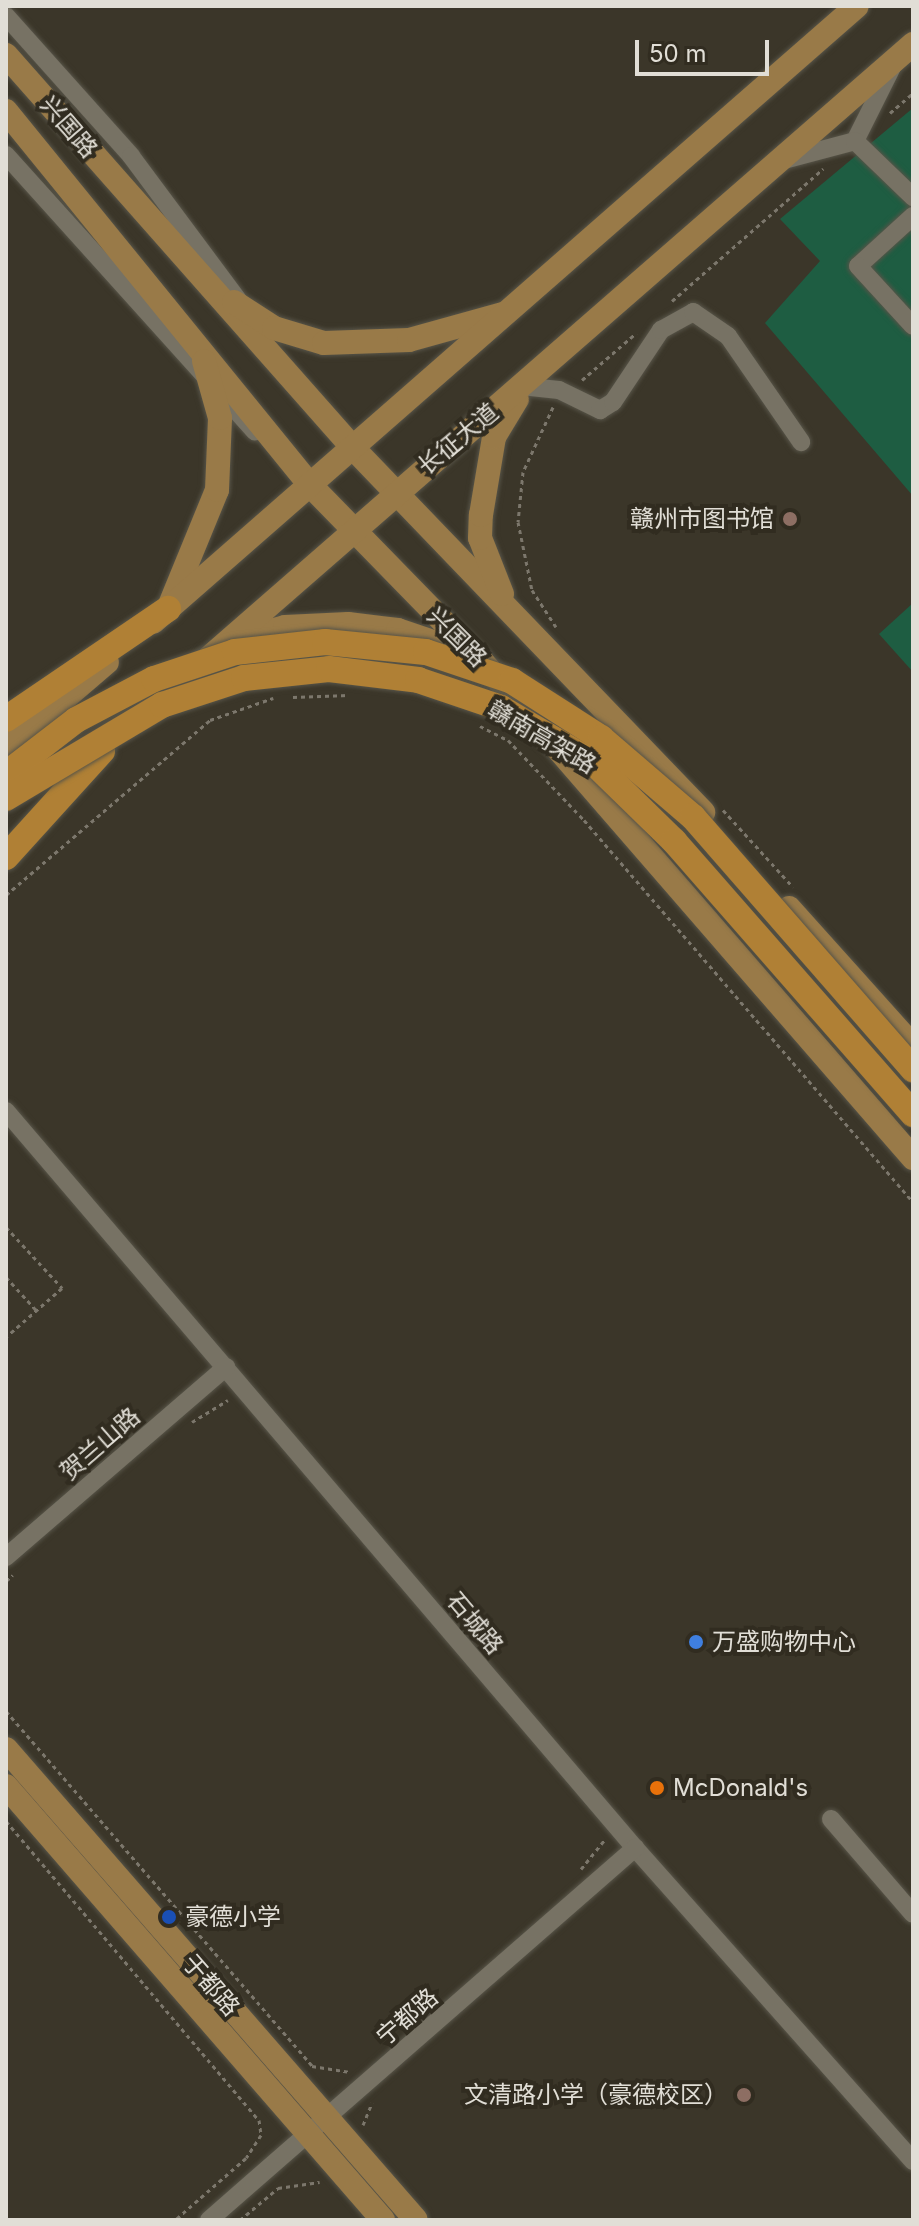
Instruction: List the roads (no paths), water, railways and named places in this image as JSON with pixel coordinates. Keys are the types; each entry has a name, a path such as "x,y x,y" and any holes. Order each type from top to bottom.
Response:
{"highway":[{"path":"6,719 168,609"},
{"name":"赣南高架路","path":"6,774 89,713 154,679 235,652 325,642 426,652 512,681 601,738 693,817 913,1069"},
{"name":"赣南高架路","path":"6,798 162,705 244,678 329,669 418,680 501,708 594,763 674,841 913,1114"},
{"path":"6,857 102,751"}],"main road":[{"path":"6,749 312,487 857,6"},
{"name":"长征大道","path":"6,837 349,529 523,388 904,51"},
{"name":"兴国路","path":"6,55 354,449 913,1046"},
{"name":"兴国路","path":"6,111 172,308 312,487 349,529 480,659 913,1158"},
{"path":"202,280 248,313 324,343 409,340 508,313"},
{"path":"168,609 217,490 215,393 199,346 172,308"},
{"path":"523,388 494,437 480,538 502,593 537,641"},
{"path":"212,651 259,632 340,624 426,637 480,659"},
{"name":"于都路","path":"6,1749 319,2127 383,2220"},
{"name":"于都路","path":"6,1786 319,2127 416,2220"}],"street":[{"path":"6,16 131,156 354,449"},
{"path":"774,163 855,141 904,51"},
{"path":"855,141 913,197"},
{"path":"6,155 215,393 312,487"},
{"path":"913,216 858,266 913,326"},
{"path":"523,388 566,395 600,410 613,402 661,330 693,312 707,315 801,442"},
{"name":"石城路","path":"6,1111 635,1848 913,2161"},
{"name":"贺兰山路","path":"12,1564 226,1367"},
{"path":"831,1819 913,1914"},
{"name":"宁都路","path":"209,2220 635,1848"}],"place":[{"name":"赣州市图书馆","path":"790,519"},
{"name":"万盛购物中心","path":"696,1642"},
{"name":"McDonald's","path":"657,1788"},
{"name":"豪德小学","path":"169,1917"},
{"name":"文清路小学（豪德校区）","path":"744,2095"}]}
